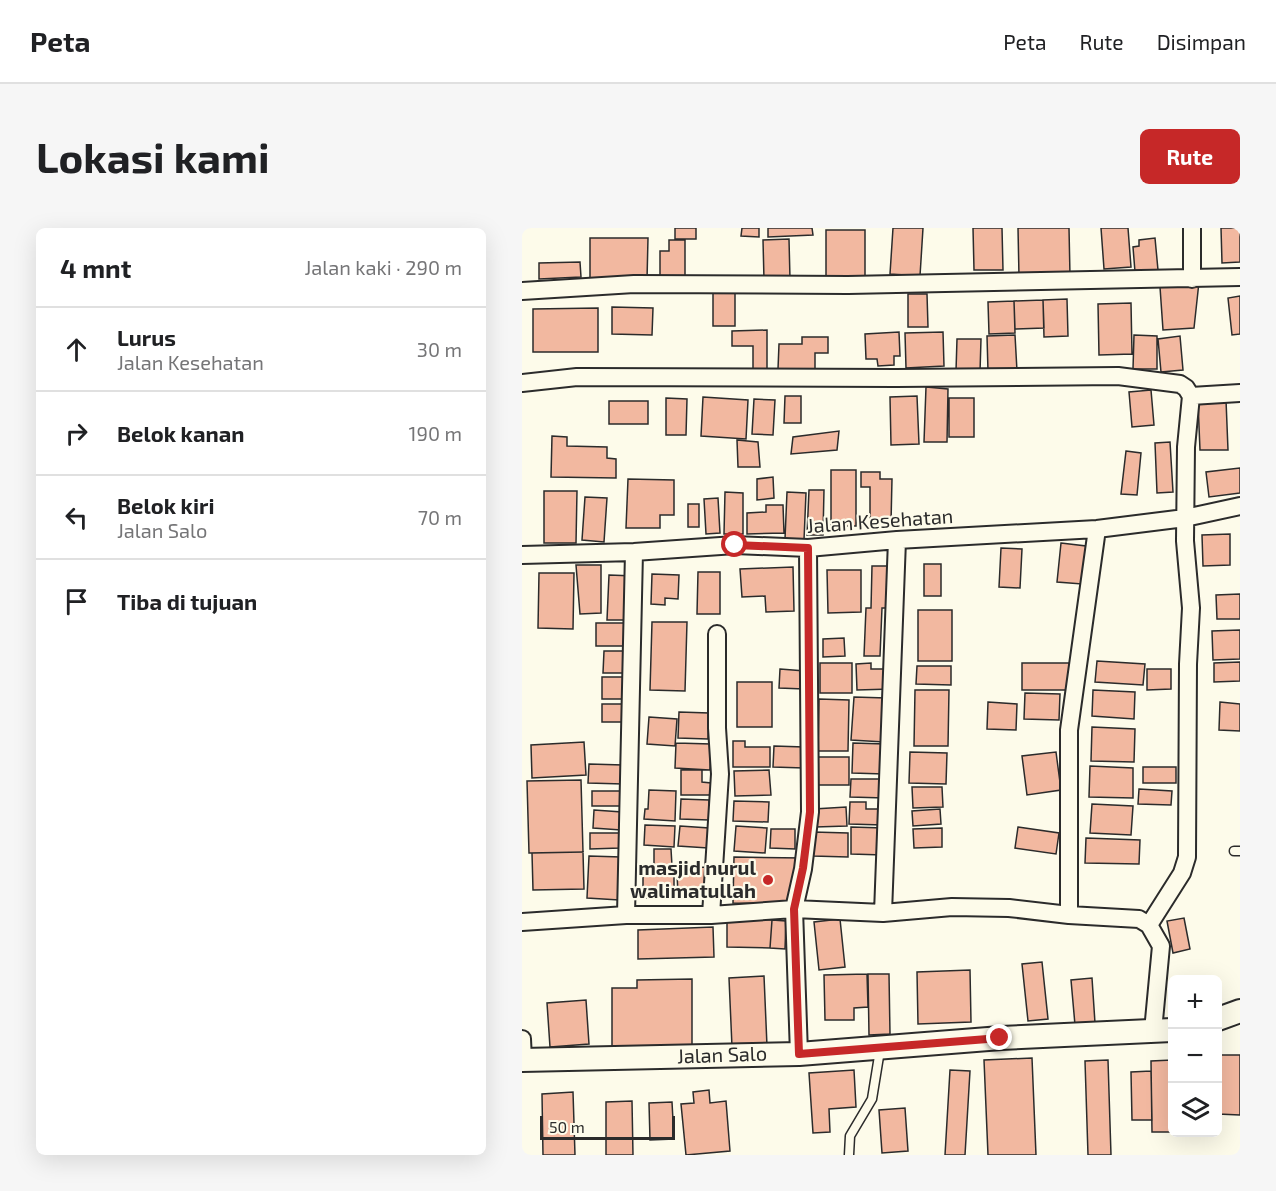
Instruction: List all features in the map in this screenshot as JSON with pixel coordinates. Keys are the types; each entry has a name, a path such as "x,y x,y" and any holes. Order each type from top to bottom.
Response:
{"street":[{"path":"1192,228 1192,279"},
{"path":"522,291 634,284 848,285 1240,277"},
{"path":"522,383 577,377 1118,376 1180,384 1186,388 1191,396 1186,447 1185,518 1191,608 1188,664 1187,857 1182,873 1149,925"},
{"path":"1191,396 1240,393"},
{"name":"Jalan Kesehatan","path":"522,555 634,552 735,545 808,548 897,540 1097,529 1185,518 1240,507"},
{"path":"1069,915 1067,827 1069,730 1097,529"},
{"path":"884,913 897,540"},
{"path":"799,1054 794,909 803,868 810,812 808,548"},
{"path":"626,915 634,552"},
{"path":"711,915 720,774 717,728 717,634"},
{"path":"522,922 626,915 711,915 794,909 884,913 951,907 1009,908 1069,915 1139,919 1149,925 1161,946 1163,1030"},
{"path":"1222,1018 1240,1011"},
{"name":"Jalan Salo","path":"522,1053 799,1054 1000,1038 1163,1030"}],"lane":[{"path":"849,1155 850,1136 872,1099 881,1047"}],"building":[{"path":"675,228 696,228 696,239 675,239"},
{"path":"742,228 759,228 759,237 741,236"},
{"path":"768,228 812,228 813,235 768,237"},
{"path":"893,228 923,228 920,276 890,274"},
{"path":"973,228 1002,228 1003,270 974,270"},
{"path":"1018,228 1069,228 1070,276 1019,277"},
{"path":"1101,228 1128,228 1131,267 1104,269"},
{"path":"1221,228 1240,228 1240,262 1222,263"},
{"path":"826,230 865,230 865,280 826,280"},
{"path":"590,238 648,238 647,280 590,280"},
{"path":"1155,238 1158,270 1135,272 1133,247 1139,246 1139,240"},
{"path":"789,239 790,279 764,280 763,240"},
{"path":"669,240 685,240 685,280 660,280 660,251 669,251"},
{"path":"580,262 581,277 539,279 539,263"},
{"path":"1199,282 1194,328 1163,330 1160,287"},
{"path":"713,292 735,292 735,326 713,326"},
{"path":"908,294 927,294 928,327 908,327"},
{"path":"1240,296 1240,334 1232,335 1228,298"},
{"path":"1067,299 1068,336 1044,337 1043,300"},
{"path":"1043,300 1044,328 1015,329 1014,301"},
{"path":"1014,301 1015,333 989,334 988,302"},
{"path":"1131,303 1132,354 1099,355 1098,304"},
{"path":"612,307 653,308 652,335 612,334"},
{"path":"598,308 598,352 533,352 533,309"},
{"path":"767,330 767,369 753,369 753,346 732,346 732,331"},
{"path":"899,332 900,356 894,356 894,365 878,366 877,359 866,359 865,334"},
{"path":"943,332 944,366 906,368 905,333"},
{"path":"1015,335 1017,371 988,371 987,336"},
{"path":"1134,335 1157,336 1157,369 1133,369"},
{"path":"1180,336 1183,370 1161,372 1158,339"},
{"path":"802,337 828,337 828,353 815,353 815,369 778,369 779,344 802,344"},
{"path":"957,339 981,339 980,372 956,371"},
{"path":"926,387 948,389 947,442 924,442"},
{"path":"1151,390 1154,425 1132,427 1129,392"},
{"path":"785,396 801,396 801,423 784,423"},
{"path":"917,396 919,444 891,445 890,397"},
{"path":"703,397 748,400 746,439 701,436"},
{"path":"666,398 687,399 686,435 666,435"},
{"path":"949,398 974,398 974,437 949,437"},
{"path":"754,399 775,400 773,435 752,434"},
{"path":"1226,400 1228,450 1200,450 1198,402"},
{"path":"609,401 648,401 648,424 609,424"},
{"path":"839,431 837,450 791,454 793,437"},
{"path":"552,436 567,437 567,446 607,447 607,458 616,459 616,478 551,477"},
{"path":"737,440 758,442 760,467 738,467"},
{"path":"1170,442 1173,492 1157,493 1155,443"},
{"path":"1126,451 1141,453 1137,495 1121,494"},
{"path":"1240,468 1240,493 1209,497 1206,472"},
{"path":"831,470 856,470 856,526 831,526"},
{"path":"861,472 880,472 880,479 892,479 891,523 870,522 870,487 861,487"},
{"path":"773,477 774,498 757,500 757,479"},
{"path":"628,479 674,480 674,515 660,515 660,528 626,528"},
{"path":"809,490 824,490 823,535 807,535"},
{"path":"544,491 577,491 576,543 544,543"},
{"path":"725,492 743,493 743,534 724,534"},
{"path":"787,492 806,493 804,540 785,539"},
{"path":"585,497 607,498 604,542 582,540"},
{"path":"718,498 720,533 706,534 704,499"},
{"path":"688,504 699,504 699,527 688,527"},
{"path":"766,505 783,505 784,533 747,534 747,513 766,512"},
{"path":"1230,534 1230,565 1203,566 1202,535"},
{"path":"1061,543 1086,546 1082,584 1057,582"},
{"path":"1001,548 1022,549 1020,588 999,587"},
{"path":"924,564 941,564 941,596 924,596"},
{"path":"576,565 601,565 601,613 580,614"},
{"path":"872,566 891,566 890,608 882,608 880,656 864,656 866,608 871,608"},
{"path":"793,567 794,611 766,612 765,596 742,597 740,569"},
{"path":"827,570 861,570 861,612 828,613"},
{"path":"698,572 720,572 720,614 697,614"},
{"path":"539,573 574,573 573,629 538,628"},
{"path":"652,574 679,575 678,599 665,598 665,605 651,604"},
{"path":"609,575 634,576 632,620 607,620"},
{"path":"1240,594 1240,619 1217,619 1216,595"},
{"path":"918,610 952,610 952,661 918,661"},
{"path":"652,622 687,622 685,691 650,690"},
{"path":"596,623 631,623 631,646 596,646"},
{"path":"1240,630 1240,659 1213,660 1212,631"},
{"path":"844,638 845,656 823,657 823,639"},
{"path":"604,651 629,651 629,673 603,673"},
{"path":"1097,661 1145,664 1143,685 1095,682"},
{"path":"1240,662 1240,681 1214,682 1214,663"},
{"path":"820,663 852,663 852,693 820,693"},
{"path":"871,663 871,669 890,669 891,689 857,690 856,664"},
{"path":"1022,663 1069,663 1069,690 1022,690"},
{"path":"917,666 951,666 951,685 916,684"},
{"path":"780,669 805,671 804,689 779,688"},
{"path":"1147,669 1171,669 1171,689 1147,690"},
{"path":"602,677 626,677 626,699 602,699"},
{"path":"737,682 772,682 772,727 737,727"},
{"path":"915,690 949,690 948,746 914,746"},
{"path":"1093,690 1135,692 1134,719 1092,716"},
{"path":"1025,693 1060,694 1059,720 1024,719"},
{"path":"854,697 886,698 884,742 851,740"},
{"path":"819,699 849,700 848,751 818,751"},
{"path":"988,702 1017,704 1016,730 987,729"},
{"path":"1220,702 1240,704 1240,731 1219,730"},
{"path":"602,704 624,704 624,722 602,722"},
{"path":"679,712 709,713 708,739 678,738"},
{"path":"649,717 677,719 675,746 647,744"},
{"path":"1092,727 1135,729 1134,762 1091,761"},
{"path":"733,741 745,741 745,747 770,747 770,767 733,767"},
{"path":"584,742 586,775 532,778 531,745"},
{"path":"676,743 711,744 710,770 675,768"},
{"path":"853,743 885,744 884,774 852,773"},
{"path":"774,746 804,747 804,768 773,767"},
{"path":"910,752 947,753 946,784 909,783"},
{"path":"1056,752 1061,790 1027,795 1022,756"},
{"path":"815,757 849,757 849,785 815,785"},
{"path":"589,764 623,765 623,784 588,783"},
{"path":"1090,766 1133,768 1133,798 1089,797"},
{"path":"1143,767 1176,767 1176,783 1143,783"},
{"path":"681,770 702,770 702,782 711,783 711,795 681,795"},
{"path":"769,770 771,795 735,796 734,771"},
{"path":"851,779 885,779 885,798 850,797"},
{"path":"581,780 583,852 529,853 527,781"},
{"path":"912,787 942,787 943,807 913,808"},
{"path":"1139,789 1172,791 1171,805 1138,804"},
{"path":"649,790 676,791 675,821 644,819 645,809 648,809"},
{"path":"592,791 623,791 623,806 592,806"},
{"path":"681,799 709,800 709,820 680,819"},
{"path":"734,801 769,802 768,822 733,821"},
{"path":"850,802 866,802 866,809 884,809 883,825 849,824"},
{"path":"1092,804 1133,806 1131,835 1090,833"},
{"path":"846,807 847,826 815,827 814,809"},
{"path":"940,809 941,824 913,826 912,811"},
{"path":"594,810 622,812 621,830 593,828"},
{"path":"645,825 675,826 674,847 644,845"},
{"path":"680,826 709,828 708,848 678,846"},
{"path":"736,826 767,828 765,853 734,851"},
{"path":"851,827 884,828 883,855 851,854"},
{"path":"1018,827 1059,833 1056,854 1015,848"},
{"path":"942,828 942,847 914,848 913,829"},
{"path":"771,829 795,829 795,849 770,848"},
{"path":"813,832 848,833 848,857 813,856"},
{"path":"590,833 620,833 620,848 590,849"},
{"path":"1086,838 1140,840 1139,864 1085,863"},
{"path":"654,849 671,849 672,866 654,866"},
{"path":"583,852 584,889 533,890 532,853"},
{"path":"589,856 621,857 619,900 587,898"},
{"name":"masjid nurul walimatullah","path":"734,857 803,858 802,904 733,903"},
{"path":"707,867 708,894 678,895 677,873 691,873 691,868"},
{"path":"643,870 674,870 674,898 643,898"},
{"path":"727,917 772,920 770,948 727,947"},
{"path":"1184,918 1190,949 1173,953 1167,921"},
{"path":"840,919 845,967 819,970 814,922"},
{"path":"772,920 786,921 785,949 770,948"},
{"path":"713,927 714,957 638,959 638,930"},
{"path":"1042,962 1048,1019 1028,1021 1022,964"},
{"path":"970,970 971,1022 918,1024 917,972"},
{"path":"867,974 868,1007 854,1008 854,1020 825,1020 824,975"},
{"path":"868,974 889,974 890,1034 869,1035"},
{"path":"764,976 767,1046 732,1047 729,978"},
{"path":"1092,978 1095,1023 1075,1025 1071,980"},
{"path":"692,979 692,1046 612,1047 612,988 637,988 637,980"},
{"path":"586,1000 589,1044 550,1047 547,1003"},
{"path":"1222,1055 1240,1055 1240,1115 1222,1114"},
{"path":"1032,1058 1036,1155 988,1155 984,1060"},
{"path":"1108,1060 1111,1155 1088,1155 1085,1061"},
{"path":"1168,1060 1168,1132 1152,1132 1151,1061"},
{"path":"854,1070 856,1107 829,1109 830,1132 813,1133 809,1073"},
{"path":"950,1070 970,1071 965,1155 945,1155"},
{"path":"1151,1071 1152,1120 1132,1120 1131,1072"},
{"path":"709,1090 710,1103 726,1101 730,1151 686,1155 681,1104 694,1103 693,1092"},
{"path":"573,1092 575,1155 543,1155 542,1094"},
{"path":"632,1101 633,1155 606,1155 606,1102"},
{"path":"672,1102 674,1139 650,1140 649,1103"},
{"path":"905,1108 908,1151 882,1153 879,1110"}],"place":[{"name":"masjid nurul walimatullah","path":"768,880"}],"route":[{"path":"735,545 808,548 810,812 803,868 794,909 799,1054 1000,1038"}]}
